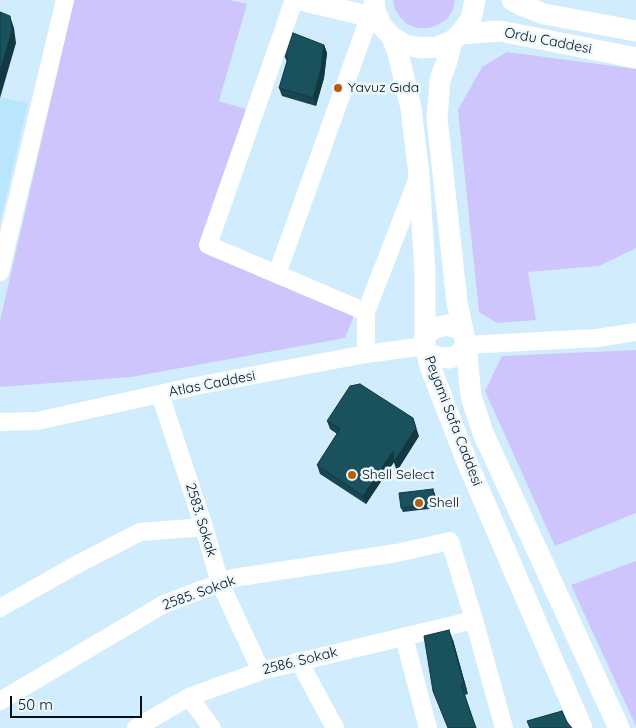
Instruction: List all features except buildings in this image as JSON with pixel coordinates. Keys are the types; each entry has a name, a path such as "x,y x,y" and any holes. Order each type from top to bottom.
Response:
{"main road":[{"path":"301,0 379,20"},
{"name":"Peyami Safa Caddesi","path":"475,0 470,19 456,37 440,80 437,118 457,302 465,339 471,396 483,433 619,728"},
{"name":"Ordu Caddesi","path":"520,2 544,14 636,31"},
{"name":"Ordu Caddesi","path":"379,20 406,45 421,48 437,47 456,37 500,32 636,58"},
{"name":"Peyami Safa Caddesi","path":"379,20 398,53 411,108 419,175 425,272 426,345 435,381 467,462 582,728"},
{"path":"447,325 457,328 465,339 462,351 456,356 449,358 438,357 426,345 435,328 447,325"}],"street":[{"path":"0,272 65,0"},
{"path":"294,0 208,245 366,312"},
{"path":"276,274 379,20"},
{"path":"366,354 366,312 419,175"},
{"path":"465,339 597,338 636,332"},
{"name":"Atlas Caddesi","path":"0,422 37,421 160,394 366,354 426,345"},
{"name":"2583. Sokak","path":"160,394 204,527 220,583 261,671"},
{"path":"0,608 76,564 140,532 204,527"},
{"name":"2585. Sokak","path":"0,701 164,604 233,578 397,554 450,541 474,620"},
{"path":"474,620 504,728"},
{"name":"2586. Sokak","path":"136,728 189,697 261,671 474,620"},
{"path":"404,636 428,728"},
{"path":"300,661 335,728"},
{"path":"189,697 212,728"}],"shaded area":[{"path":"74,0 229,0 247,4 219,101 248,110 202,249 354,316 345,338 131,377 0,387 0,321"},
{"path":"393,0 455,0 453,10 447,19 438,25 428,28 417,28 407,24 400,17 395,9"},
{"path":"507,52 636,69 636,248 599,266 528,272 536,320 497,323 479,312 458,110 482,67"},
{"path":"0,97 28,103 0,223"},
{"path":"636,350 636,513 555,546 485,391 502,356"},
{"path":"636,561 636,726 571,585"}],"place":[{"name":"Yavuz Gıda","path":"338,88"},
{"name":"Shell Select","path":"352,475"},
{"name":"Shell","path":"419,503"}]}
